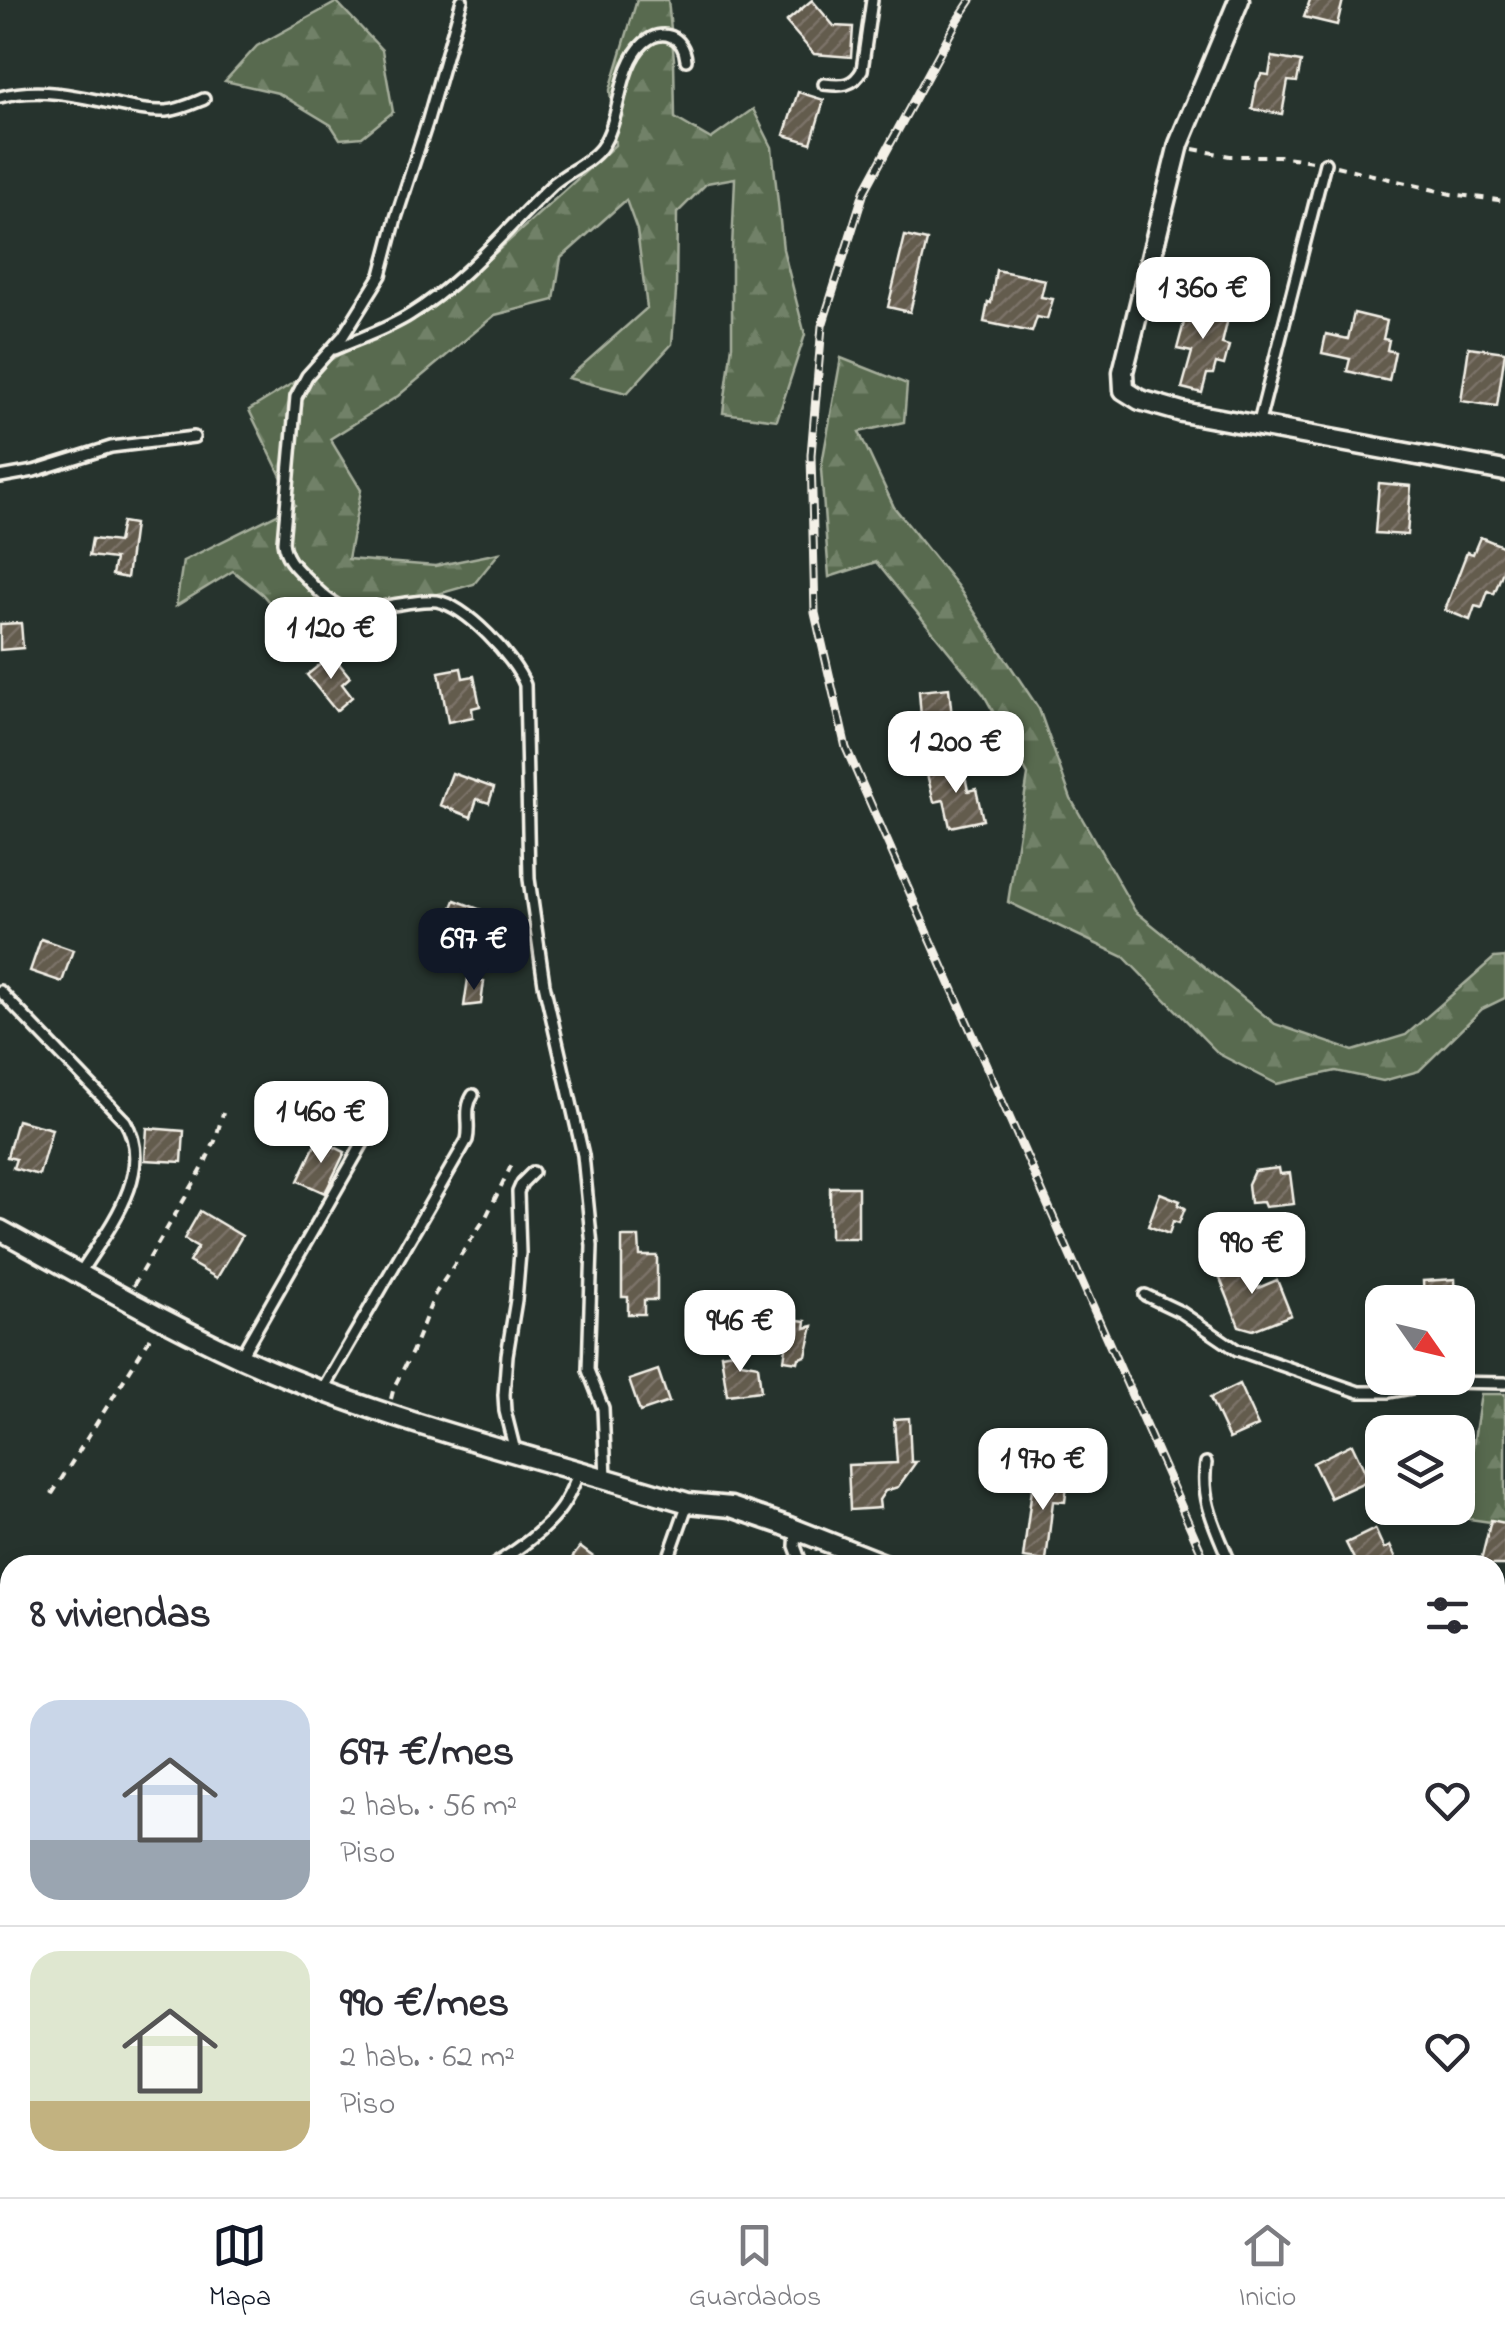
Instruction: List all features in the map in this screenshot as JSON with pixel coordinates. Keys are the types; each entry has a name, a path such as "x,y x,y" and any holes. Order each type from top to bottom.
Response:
{"street":[{"path":"1240,0 1179,144 1123,372 1124,390 1140,400 1168,408 1505,471"},
{"path":"0,1230 269,1370 436,1431 688,1503 731,1508 860,1555"}],"lane":[{"path":"462,0 381,275 343,336 307,376 296,397 283,542 287,558 322,596 344,609 435,601 458,610 516,667 525,685 529,878 544,984 583,1155 592,1246 588,1370 603,1408 606,1478"},
{"path":"824,84 844,86 862,70 872,0"},
{"path":"328,352 387,327 428,303 554,183 597,153 612,126 627,71 646,40 666,34 674,36 681,42 686,60"},
{"path":"0,97 46,92 140,110 167,111 204,99"},
{"path":"1258,426 1325,163"},
{"path":"0,477 34,471 111,447 194,437"},
{"path":"0,991 132,1134 133,1176 124,1203 80,1274"},
{"path":"323,1389 467,1140 466,1109 472,1095"},
{"path":"241,1356 371,1129"},
{"path":"515,1453 505,1411 504,1378 519,1275 518,1192 534,1172"},
{"path":"1146,1295 1181,1312 1237,1350 1360,1392 1390,1392 1446,1382 1505,1383"},
{"path":"1206,1463 1206,1499 1227,1555"},
{"path":"509,1555 560,1509 580,1472"},
{"path":"670,1555 688,1503"},
{"path":"796,1530 797,1555"}],"path":[{"path":"1179,144 1230,156 1279,156 1325,163 1451,194 1505,201"},
{"path":"125,1298 201,1171 221,1126 222,1113"},
{"path":"390,1414 394,1387 435,1294 486,1217 512,1164"},
{"path":"52,1494 163,1318"}],"green space":[{"path":"637,0 668,0 675,118 711,139 753,109 772,147 783,249 805,335 777,420 723,413 732,345 735,178 707,183 677,213 672,344 627,393 568,378 647,308 637,230 626,200 561,258 554,300 495,315 398,396 330,439 361,490 348,559 435,566 499,553 474,584 296,634 262,594 233,571 176,606 183,561 295,505 249,410 451,293 615,145 610,90"},
{"path":"337,2 382,50 393,112 362,137 340,139 331,125 278,93 225,81 257,46"},
{"path":"841,358 907,384 904,422 859,432 894,507 958,587 1039,709 1071,799 1135,911 1275,1024 1353,1051 1406,1035 1494,958 1505,957 1505,998 1482,1009 1419,1071 1383,1081 1336,1071 1277,1084 1219,1054 1124,957 1008,902 1028,775 984,695 876,562 829,577 821,469"},
{"path":"1481,1394 1505,1394 1505,1524 1475,1520 1475,1433"}],"building":[{"path":"812,0 834,26 853,27 851,57 814,54 786,22"},
{"path":"1310,0 1343,0 1337,25 1304,17"},
{"path":"1272,57 1301,62 1297,82 1288,81 1282,114 1252,109 1257,82 1262,74 1269,75"},
{"path":"798,92 824,100 811,143 784,135"},
{"path":"905,236 927,241 910,312 888,307"},
{"path":"996,270 1045,280 1041,297 1053,299 1047,319 1037,317 1032,332 984,322"},
{"path":"1190,300 1230,310 1222,344 1229,346 1224,365 1216,363 1213,374 1207,374 1202,393 1182,388 1192,352 1177,349"},
{"path":"1354,313 1387,321 1383,339 1389,340 1387,350 1395,352 1389,381 1347,371 1350,359 1322,353 1326,334 1348,339"},
{"path":"1469,347 1505,352 1497,406 1461,401"},
{"path":"1379,483 1411,486 1407,535 1375,533"},
{"path":"122,522 134,524 127,578 112,575 115,559 89,556 92,539 118,542"},
{"path":"1480,537 1505,547 1505,566 1494,594 1488,591 1482,608 1475,606 1470,620 1445,610 1467,552 1473,554"},
{"path":"21,623 23,648 0,650 0,624"},
{"path":"332,655 350,677 342,684 352,697 336,711 307,675"},
{"path":"461,668 463,678 474,676 480,706 472,708 473,717 448,722 439,672"},
{"path":"949,688 952,717 941,718 942,728 922,730 919,691"},
{"path":"963,766 968,791 976,789 983,820 950,827 944,800 934,802 927,774"},
{"path":"452,773 494,788 489,803 477,799 471,817 440,805"},
{"path":"455,900 497,916 486,944 444,928"},
{"path":"41,939 73,950 62,982 30,971"},
{"path":"468,979 484,981 481,1004 464,1006"},
{"path":"17,1120 52,1129 39,1175 13,1168 16,1159 7,1157"},
{"path":"147,1128 184,1131 182,1162 145,1160"},
{"path":"318,1139 345,1152 325,1193 298,1181"},
{"path":"1279,1168 1280,1174 1290,1173 1294,1204 1265,1207 1263,1202 1250,1203 1248,1184 1254,1171"},
{"path":"830,1187 858,1187 858,1238 830,1238"},
{"path":"1160,1193 1180,1201 1178,1205 1185,1208 1179,1223 1173,1221 1169,1234 1148,1226"},
{"path":"200,1211 242,1236 217,1278 189,1262 198,1247 184,1239"},
{"path":"622,1237 639,1237 640,1256 657,1256 657,1300 644,1300 644,1314 628,1314 628,1297 622,1297"},
{"path":"1246,1259 1258,1288 1277,1280 1291,1315 1253,1330 1239,1326 1217,1271"},
{"path":"1455,1279 1455,1285 1423,1285 1423,1281"},
{"path":"791,1319 806,1321 805,1328 813,1326 806,1356 798,1362 784,1360"},
{"path":"739,1351 741,1362 758,1365 761,1391 727,1395 721,1354"},
{"path":"658,1370 669,1402 640,1412 629,1380"},
{"path":"1239,1384 1258,1426 1229,1439 1210,1398"},
{"path":"909,1418 911,1462 916,1462 898,1487 885,1491 879,1500 880,1508 850,1510 848,1465 897,1463 894,1419"},
{"path":"1352,1444 1365,1472 1365,1482 1330,1498 1313,1463"},
{"path":"1034,1473 1068,1477 1065,1502 1053,1501 1047,1555 1023,1555"},
{"path":"1491,1520 1505,1523 1505,1555 1482,1555"},
{"path":"1375,1529 1384,1549 1390,1546 1394,1555 1352,1555 1346,1543"},
{"path":"580,1547 591,1555 574,1555"}],"railway":[{"path":"971,0 864,192 822,326 811,455 815,613 846,748 1203,1555"}]}
